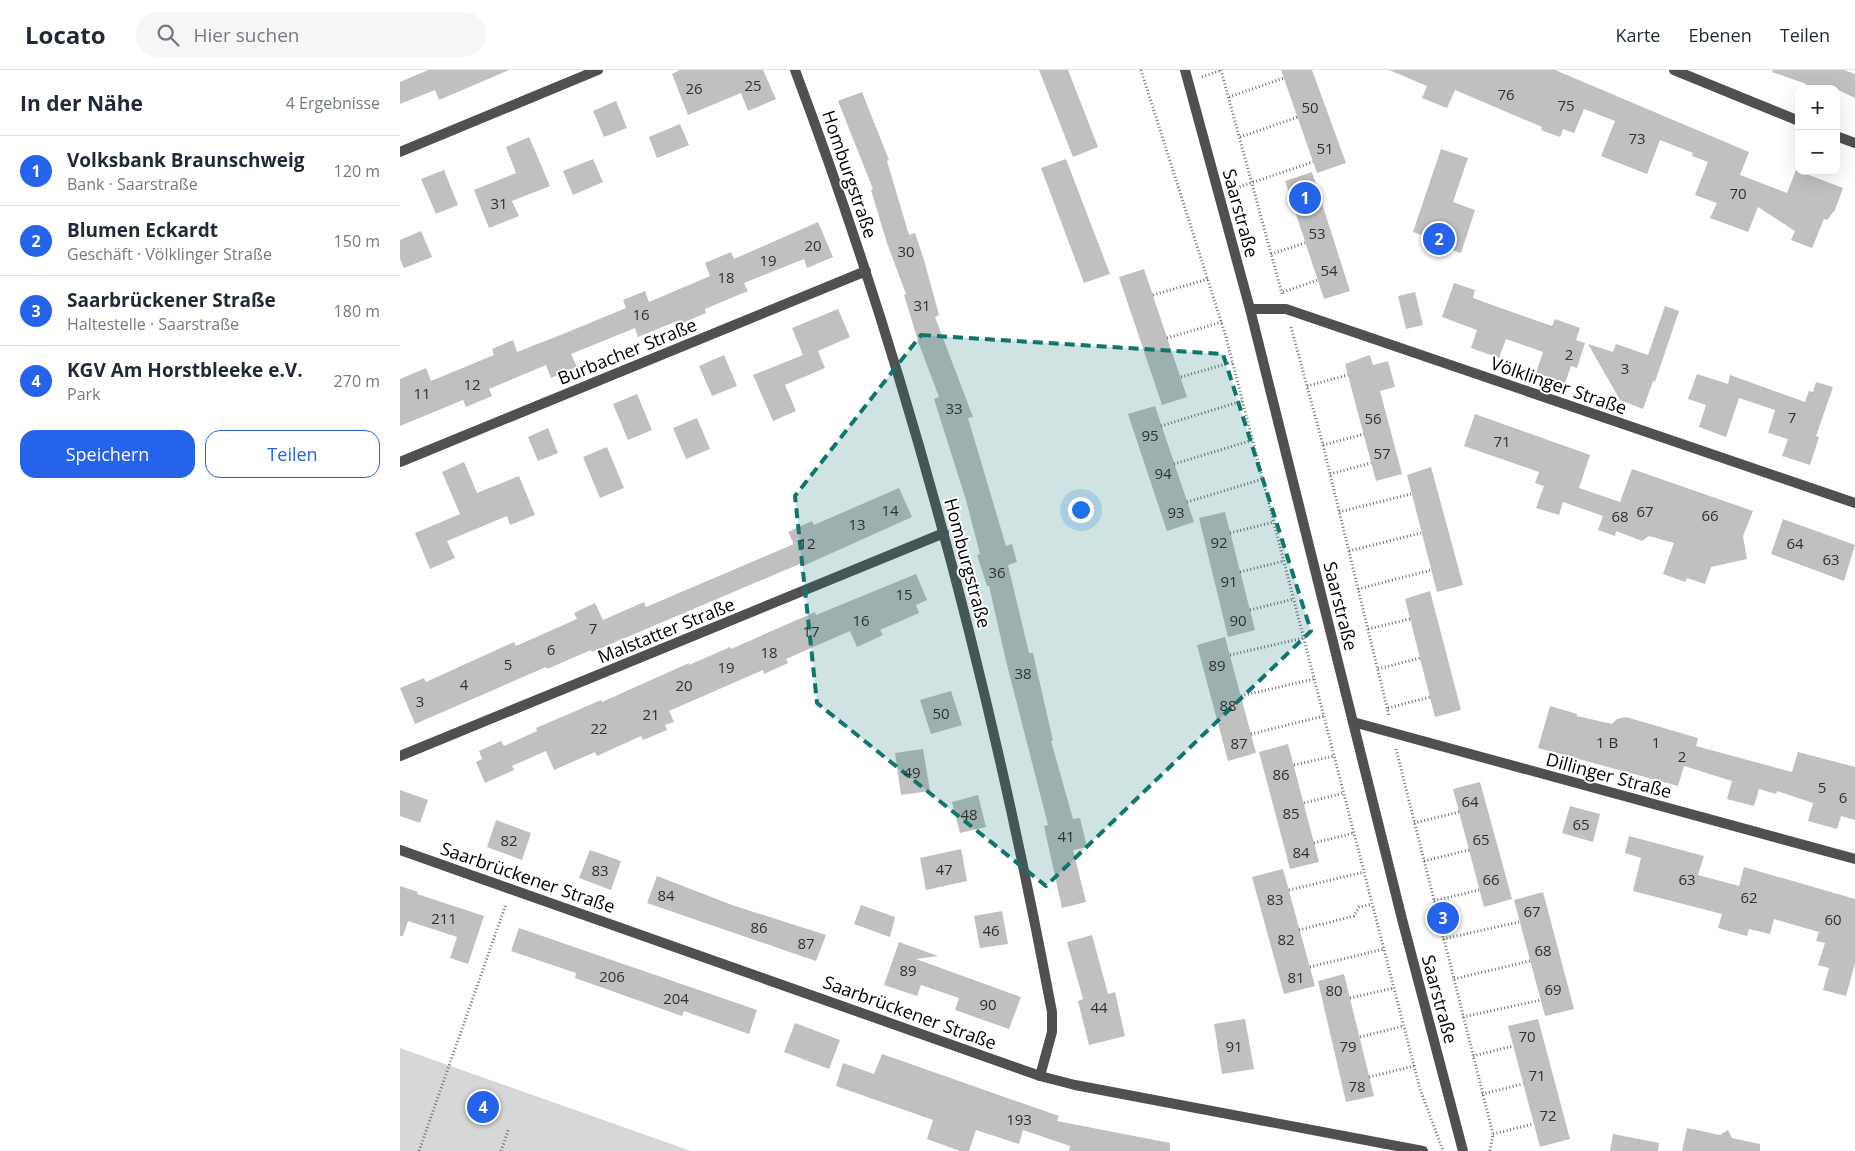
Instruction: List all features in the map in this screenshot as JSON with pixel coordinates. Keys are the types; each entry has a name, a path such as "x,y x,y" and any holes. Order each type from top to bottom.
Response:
{"street":[{"path":"400,152 598,70"},
{"name":"Homburgstraße","path":"795,70 866,271 906,396 980,669 1010,801 1052,1012 1052,1032 1040,1076"},
{"name":"Saarstraße","path":"1185,70 1250,308 1463,1151"},
{"path":"1674,70 1795,119"},
{"path":"1840,137 1855,143"},
{"name":"Burbacher Straße","path":"400,462 866,271"},
{"name":"Völklinger Straße","path":"1250,308 1286,309 1855,503"},
{"name":"Malstatter Straße","path":"400,756 944,534"},
{"name":"Dillinger Straße","path":"1354,722 1855,859"},
{"name":"Saarbrückener Straße","path":"400,850 1040,1076 1075,1085 1423,1151"}],"path":[{"path":"1141,70 1222,322 1420,1089 1443,1151"},
{"path":"1188,82 1222,70 1323,445 1388,708 1391,732 1493,1134 1490,1151"},
{"path":"1229,97 1284,78"},
{"path":"1240,137 1298,117"},
{"path":"1219,194 1313,162"},
{"path":"1271,254 1305,242"},
{"path":"1153,294 1208,279"},
{"path":"1282,293 1318,280"},
{"path":"1167,338 1222,322"},
{"path":"1181,377 1233,362"},
{"path":"1307,386 1348,375"},
{"path":"1161,426 1242,401"},
{"path":"1323,445 1364,434"},
{"path":"1174,464 1253,440"},
{"path":"1330,474 1371,463"},
{"path":"1187,502 1263,479"},
{"path":"1339,512 1411,494"},
{"path":"1230,532 1274,522"},
{"path":"1349,551 1421,533"},
{"path":"1240,572 1284,561"},
{"path":"1358,589 1431,570"},
{"path":"1250,610 1294,599"},
{"path":"1368,629 1410,619"},
{"path":"1230,655 1304,638"},
{"path":"1378,669 1420,658"},
{"path":"1241,696 1314,678"},
{"path":"1388,708 1430,697"},
{"path":"1251,734 1324,716"},
{"path":"1294,765 1334,756"},
{"path":"1304,803 1344,793"},
{"path":"1414,823 1458,812"},
{"path":"1314,843 1354,833"},
{"path":"1424,861 1469,850"},
{"path":"1289,890 1364,872"},
{"path":"1434,901 1479,890"},
{"path":"419,1151 507,902"},
{"path":"1299,930 1354,916 1359,907 1372,904"},
{"path":"1443,940 1519,922"},
{"path":"1310,967 1384,949"},
{"path":"1454,979 1530,961"},
{"path":"1350,998 1394,988"},
{"path":"1463,1017 1540,1000"},
{"path":"1360,1037 1404,1026"},
{"path":"1473,1056 1513,1046"},
{"path":"1369,1077 1414,1066"},
{"path":"1482,1094 1523,1084"},
{"path":"1493,1134 1534,1124"},
{"path":"501,1151 509,1128"},
{"path":"1430,1140 1440,1142"}],"highlighted area":[{"path":"921,335 1223,354 1311,631 1046,886 817,703 795,496"}],"shaded area":[{"path":"400,1048 442,1063 691,1151 400,1151"}],"building":[{"path":"428,70 509,70 439,100 435,90 400,104 400,82"},
{"path":"680,70 763,70 776,99 748,111 741,93 688,115 672,74"},
{"path":"1039,70 1068,70 1098,147 1073,157"},
{"path":"1281,70 1312,70 1346,163 1317,173"},
{"path":"1389,70 1555,70 1749,152 1740,175 1787,193 1795,173 1795,175 1809,175 1843,188 1835,210 1827,220 1824,219 1812,248 1791,240 1795,231 1758,207 1748,232 1710,218 1717,203 1695,195 1708,162 1692,156 1693,153 1660,140 1647,174 1601,156 1615,121 1584,109 1574,133 1563,129 1560,137 1541,130 1542,127 1455,90 1447,108 1422,98 1427,86"},
{"path":"1773,70 1844,70 1855,74 1855,98 1840,91 1840,85 1806,85 1772,72"},
{"path":"862,92 889,160 887,161 909,235 915,233 924,260 939,315 935,317 973,417 968,418 1006,546 1012,544 1017,562 1008,565 1029,653 1033,653 1053,741 1051,741 1073,819 1080,818 1087,847 1073,850 1086,902 1062,908 1044,826 1048,825 989,586 987,586 977,555 980,554 966,500 934,399 939,397 919,344 904,295 906,294 887,243 871,190 873,189 838,101"},
{"path":"616,101 627,128 604,137 593,111"},
{"path":"680,124 689,145 657,158 649,137"},
{"path":"529,137 550,186 512,201 519,216 489,228 474,190 516,173 506,147"},
{"path":"1441,149 1468,158 1453,202 1475,210 1461,253 1439,246 1441,242 1413,232"},
{"path":"593,159 603,182 573,195 563,171"},
{"path":"1066,159 1110,274 1084,283 1041,168"},
{"path":"444,170 458,205 436,214 421,179"},
{"path":"1312,172 1350,291 1324,299 1285,181"},
{"path":"818,222 833,257 807,268 804,259 744,283 748,291 705,309 706,313 678,325 677,321 638,337 635,328 571,354 577,367 551,378 546,365 489,389 492,396 466,407 463,400 400,426 400,379 426,368 431,381 494,355 492,349 513,340 517,352 626,308 623,300 645,291 649,302 710,276 705,263 731,252 734,259"},
{"path":"421,231 432,257 404,268 400,259 400,240"},
{"path":"1144,269 1187,397 1162,405 1119,277"},
{"path":"1454,283 1475,290 1473,298 1552,326 1555,319 1580,328 1576,340 1585,343 1577,368 1571,366 1565,383 1536,373 1543,352 1506,339 1499,358 1471,348 1477,330 1442,317"},
{"path":"1415,292 1423,325 1406,329 1398,296"},
{"path":"1665,306 1679,311 1655,382 1653,381 1643,409 1620,400 1588,344 1613,352 1616,344 1648,355"},
{"path":"838,309 850,337 818,351 825,368 785,385 796,411 773,421 753,375 803,355 792,328"},
{"path":"724,355 737,386 712,396 699,366"},
{"path":"1370,355 1373,365 1388,361 1395,387 1380,391 1402,474 1376,481 1345,364"},
{"path":"1697,374 1728,384 1730,375 1805,402 1809,391 1813,392 1816,382 1833,387 1816,436 1819,437 1810,465 1782,456 1788,439 1768,433 1775,410 1739,398 1726,437 1699,427 1706,405 1688,399"},
{"path":"637,394 652,430 628,440 613,404"},
{"path":"1155,406 1194,522 1167,531 1128,414"},
{"path":"1475,414 1590,455 1579,488 1620,502 1632,469 1753,511 1743,536 1747,559 1711,567 1705,584 1687,578 1685,582 1663,574 1674,543 1649,536 1642,541 1616,531 1615,536 1598,530 1603,516 1563,502 1559,515 1536,508 1544,486 1535,483 1539,472 1464,446"},
{"path":"697,418 710,449 686,459 673,428"},
{"path":"548,428 558,453 538,461 528,437"},
{"path":"607,447 624,488 600,498 583,457"},
{"path":"464,462 477,493 519,476 535,515 510,525 507,516 447,541 455,558 430,569 415,533 460,514 442,472"},
{"path":"1431,467 1463,585 1437,592 1407,475"},
{"path":"899,488 912,517 803,566 802,563 592,652 591,650 547,669 546,667 415,724 400,688 424,678 426,682 514,642 516,646 577,619 574,613 595,603 603,620 644,602 646,607 794,544 788,532 812,521 814,525"},
{"path":"1225,512 1255,630 1228,637 1199,518"},
{"path":"1783,519 1855,545 1844,581 1771,554"},
{"path":"916,574 927,600 916,605 919,613 880,630 883,635 857,647 850,631 786,659 788,663 764,674 763,670 669,711 674,722 665,725 667,730 643,740 641,736 597,756 595,752 554,770 546,751 512,766 514,770 485,783 476,762 482,759 479,751 501,741 504,746 537,731 536,728 601,700 602,702 689,663 689,665 730,647 731,649 815,612 816,615"},
{"path":"1430,591 1461,710 1435,717 1405,599"},
{"path":"1225,637 1256,753 1228,761 1197,645"},
{"path":"951,691 962,725 931,734 920,700"},
{"path":"1550,706 1577,714 1577,716 1612,724 1617,719 1626,717 1698,738 1696,746 1792,772 1798,752 1855,767 1855,820 1841,816 1837,829 1808,821 1813,803 1777,791 1776,794 1759,789 1754,806 1727,799 1732,781 1684,766 1678,786 1538,748"},
{"path":"1288,744 1319,862 1290,869 1259,752"},
{"path":"923,749 930,791 901,795 895,753"},
{"path":"1480,782 1512,899 1484,907 1453,789"},
{"path":"400,790 428,800 420,823 400,816"},
{"path":"978,795 986,827 960,833 952,802"},
{"path":"1570,806 1600,814 1593,842 1562,833"},
{"path":"496,820 531,833 522,860 487,847"},
{"path":"1629,836 1704,856 1698,875 1739,886 1744,867 1855,899 1855,963 1846,996 1823,990 1829,968 1818,965 1825,943 1816,941 1819,932 1774,919 1770,934 1749,929 1747,936 1718,928 1722,914 1633,891 1641,858 1625,853"},
{"path":"961,849 967,881 926,890 920,858"},
{"path":"590,850 621,861 611,890 579,878"},
{"path":"1283,869 1315,986 1284,994 1252,877"},
{"path":"657,876 732,905 826,935 816,961 647,903"},
{"path":"400,886 418,892 417,894 484,916 468,964 450,958 457,937 408,921 403,936 400,936"},
{"path":"1543,892 1574,1009 1545,1016 1514,900"},
{"path":"861,905 895,917 890,937 854,924"},
{"path":"1002,911 1008,944 980,948 974,916"},
{"path":"519,928 757,1010 749,1034 684,1011 682,1016 575,978 576,973 511,951"},
{"path":"1092,935 1108,994 1115,992 1125,1036 1089,1045 1078,1001 1083,999 1067,942"},
{"path":"899,942 938,956 916,959 1021,997 1009,1029 955,1010 959,998 921,985 917,996 884,985"},
{"path":"1344,974 1374,1096 1346,1102 1318,981"},
{"path":"1245,1019 1254,1069 1222,1074 1214,1024"},
{"path":"1538,1019 1570,1139 1540,1147 1508,1026"},
{"path":"795,1023 840,1040 829,1069 784,1052"},
{"path":"882,1054 1059,1116 1057,1121 1170,1143 1170,1151 1069,1151 1070,1146 1023,1130 1019,1144 976,1130 969,1151 960,1151 927,1139 933,1120 836,1086 843,1063 874,1074"},
{"path":"1687,1128 1720,1135 1728,1130 1732,1138 1760,1144 1760,1151 1682,1151"},
{"path":"1613,1134 1659,1143 1658,1151 1610,1151"}],"place":[{"name":"Volksbank Braunschweig","path":"1305,198"},
{"name":"Blumen Eckardt","path":"1439,239"},
{"name":"Saarbrückener Straße","path":"1443,918"},
{"name":"KGV Am Horstbleeke e.V.","path":"483,1107"}]}
